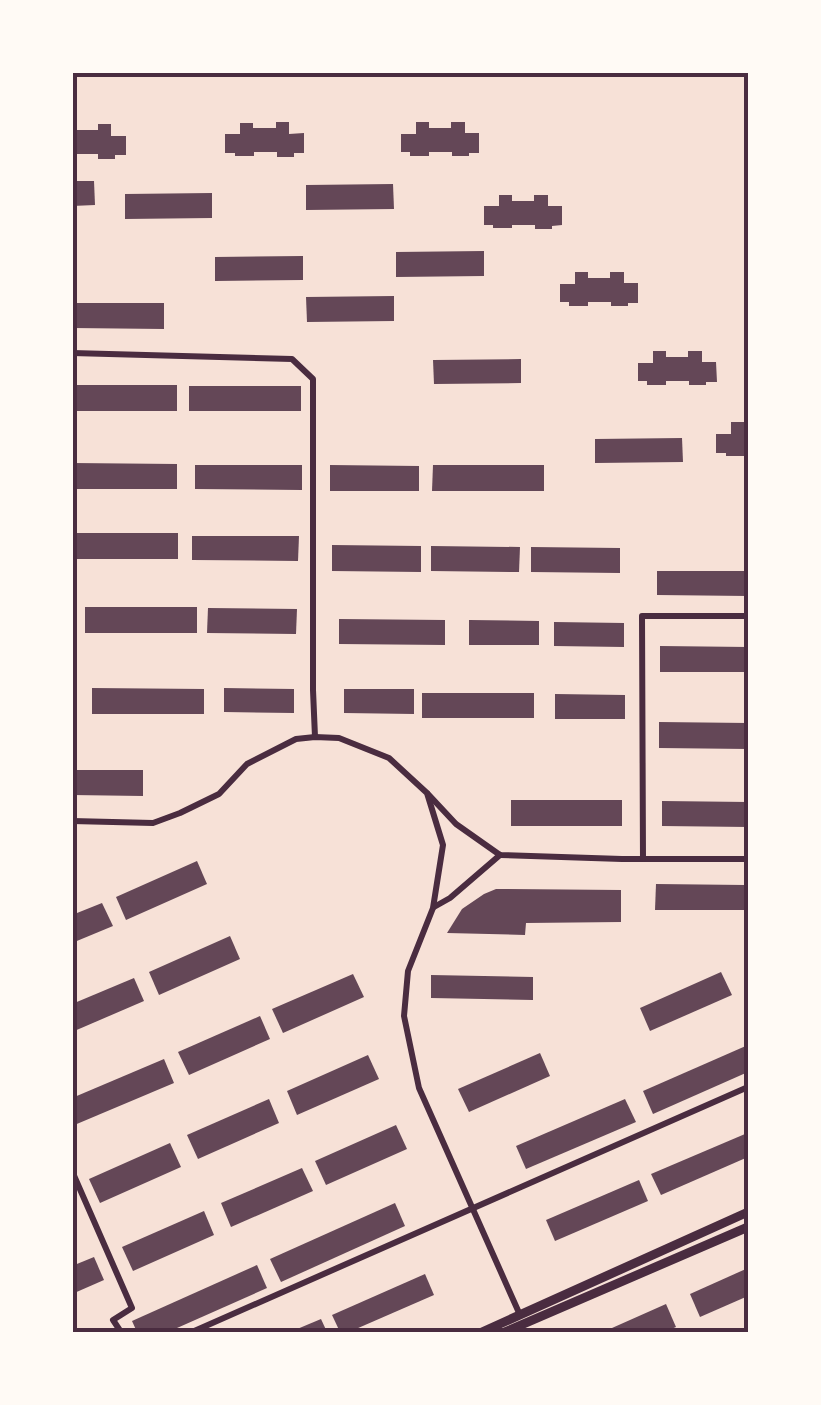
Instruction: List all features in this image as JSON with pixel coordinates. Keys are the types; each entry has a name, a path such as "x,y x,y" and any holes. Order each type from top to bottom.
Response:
{"main road":[{"path":"482,1332 748,1212"},
{"path":"505,1332 748,1227"}],"street":[{"path":"72,353 292,359 313,378 315,737"},
{"path":"643,859 642,616 748,616"},
{"path":"72,821 154,823 218,794 247,764 296,739 339,738 389,758 456,824 500,855 748,860"},
{"path":"427,794 443,845 432,908 408,972 404,1016 419,1088 521,1316"},
{"path":"432,908 450,898 500,855"},
{"path":"192,1332 748,1088"},
{"path":"72,1171 132,1308 113,1320 120,1332"}],"lane":[{"path":"742,1332 748,1330"}],"building":[{"path":"276,122 289,122 289,134 304,133 304,153 277,157 277,152 254,152 254,156 225,153 225,134 240,134 240,123 253,123 253,128 276,128"},
{"path":"416,122 429,122 429,128 451,128 451,122 465,122 465,133 479,133 479,153 452,156 452,152 429,152 429,156 410,156 410,152 401,152 401,134 416,134"},
{"path":"98,124 111,124 111,136 126,136 126,155 98,159 98,154 72,154 72,130 98,130"},
{"path":"72,181 94,181 95,205 72,206"},
{"path":"393,184 394,209 306,210 306,185"},
{"path":"212,193 212,218 125,219 125,194"},
{"path":"499,195 512,195 512,201 534,201 534,195 548,195 548,206 562,206 562,225 535,229 535,225 484,225 484,206 499,206"},
{"path":"484,251 484,276 396,277 396,252"},
{"path":"303,256 303,280 215,281 215,257"},
{"path":"575,272 588,272 588,278 610,278 610,272 624,272 624,283 638,283 638,303 611,306 611,302 588,302 588,306 569,306 569,302 560,302 560,284 575,284"},
{"path":"394,296 394,321 307,322 306,297"},
{"path":"72,303 164,303 164,329 72,328"},
{"path":"653,351 666,351 666,357 688,357 688,351 702,351 702,362 716,362 717,382 689,385 689,381 666,381 666,385 647,385 647,381 638,381 638,363 653,363"},
{"path":"521,359 521,383 434,384 433,360"},
{"path":"72,385 177,385 177,411 72,411"},
{"path":"189,386 301,386 301,411 189,411"},
{"path":"731,422 744,422 744,428 748,428 745,456 716,453 716,434 731,434"},
{"path":"682,438 683,462 595,463 595,439"},
{"path":"72,463 177,464 177,489 72,489"},
{"path":"195,465 302,465 302,490 195,489"},
{"path":"330,465 419,466 419,491 330,491"},
{"path":"433,465 544,465 544,491 432,491"},
{"path":"72,533 178,533 178,559 72,559"},
{"path":"192,536 299,536 298,561 192,560"},
{"path":"332,545 421,546 421,572 332,571"},
{"path":"431,546 520,547 519,572 431,571"},
{"path":"531,547 620,548 620,573 531,572"},
{"path":"657,571 748,571 748,596 657,595"},
{"path":"85,607 197,607 197,633 85,633"},
{"path":"208,608 297,609 296,634 207,633"},
{"path":"339,619 445,620 445,645 339,644"},
{"path":"469,620 539,621 539,645 469,645"},
{"path":"554,622 624,623 624,647 554,646"},
{"path":"660,646 748,647 748,672 660,672"},
{"path":"92,688 204,689 204,714 92,714"},
{"path":"224,688 294,689 294,713 224,712"},
{"path":"344,689 414,689 414,714 344,713"},
{"path":"422,693 534,693 534,718 422,718"},
{"path":"555,694 625,695 625,719 555,719"},
{"path":"659,722 748,723 748,749 659,748"},
{"path":"72,770 143,770 143,796 72,795"},
{"path":"511,800 622,800 622,826 511,826"},
{"path":"662,801 748,802 748,827 662,826"},
{"path":"197,861 207,884 126,920 116,897"},
{"path":"656,884 745,885 744,910 655,910"},
{"path":"496,889 621,890 621,922 526,923 525,935 447,933 462,909"},
{"path":"102,903 113,926 72,943 72,915"},
{"path":"230,936 240,959 159,995 149,972"},
{"path":"721,972 732,995 650,1031 640,1008"},
{"path":"353,974 364,997 283,1033 272,1009"},
{"path":"431,975 533,977 533,1000 431,998"},
{"path":"134,978 144,1001 72,1032 72,1004"},
{"path":"260,1016 270,1039 189,1075 178,1052"},
{"path":"748,1045 748,1072 653,1114 643,1091"},
{"path":"540,1053 550,1076 469,1112 458,1089"},
{"path":"368,1055 379,1079 297,1115 287,1091"},
{"path":"164,1059 174,1083 72,1126 72,1098"},
{"path":"269,1099 279,1123 198,1159 187,1135"},
{"path":"625,1099 636,1122 526,1169 516,1146"},
{"path":"396,1125 407,1149 326,1185 315,1161"},
{"path":"745,1134 748,1157 661,1195 651,1174"},
{"path":"170,1143 181,1167 100,1203 89,1179"},
{"path":"302,1168 313,1191 231,1227 221,1203"},
{"path":"639,1180 648,1201 555,1241 546,1220"},
{"path":"395,1203 405,1226 281,1282 270,1259"},
{"path":"204,1211 214,1235 133,1271 122,1247"},
{"path":"94,1257 104,1280 72,1294 72,1266"},
{"path":"257,1265 267,1288 168,1332 137,1332 132,1321"},
{"path":"748,1268 748,1296 700,1317 690,1294"},
{"path":"425,1274 434,1295 349,1332 340,1332 332,1315"},
{"path":"666,1304 676,1327 664,1332 603,1332"},
{"path":"321,1319 327,1332 290,1332"}]}
